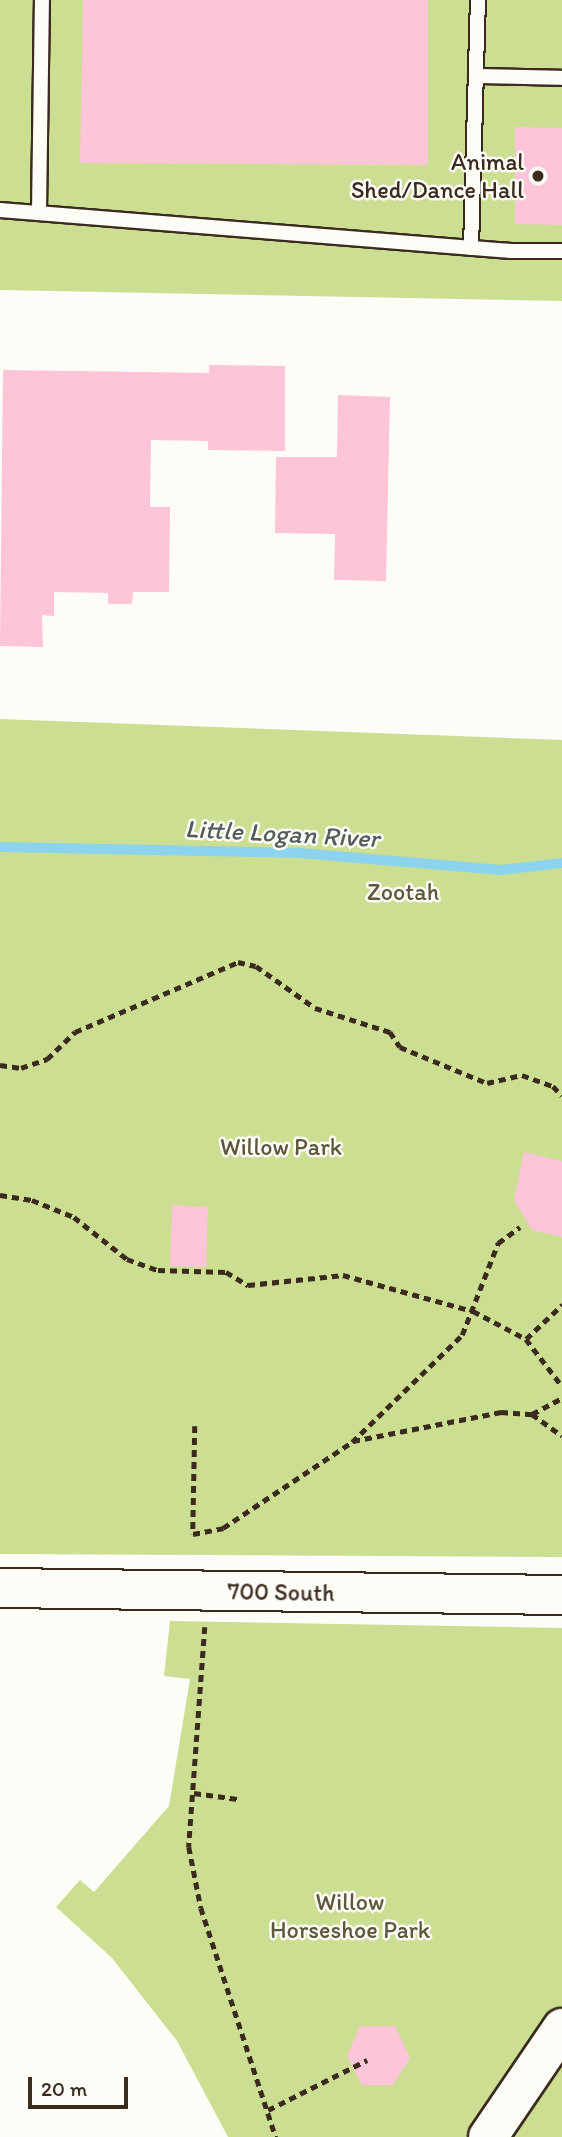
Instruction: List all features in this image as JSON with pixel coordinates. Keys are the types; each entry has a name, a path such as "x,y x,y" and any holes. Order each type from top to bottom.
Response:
{"street":[{"name":"700 South","path":"0,1588 562,1595"},
{"path":"488,2137 562,2028"}],"lane":[{"path":"39,211 42,0"},
{"path":"471,248 478,0"},
{"path":"476,76 562,78"},
{"path":"0,210 39,211 471,248 562,251"}],"path":[{"path":"0,1065 21,1068 47,1059 75,1032 239,962 256,966 315,1008 390,1032 400,1047 487,1083 522,1075 553,1086 562,1096"},
{"path":"0,1195 32,1200 74,1217 127,1259 158,1270 226,1272 248,1285 343,1275 473,1311 526,1339 562,1386"},
{"path":"195,1426 193,1534 223,1528 352,1442 462,1335 498,1243 520,1227"},
{"path":"526,1339 562,1305"},
{"path":"352,1442 500,1412 532,1414 562,1398"},
{"path":"532,1414 562,1436"},
{"path":"205,1627 189,1847 201,1908 276,2137"},
{"path":"194,1793 238,1799"},
{"path":"268,2110 367,2060"}],"green space":[{"path":"0,0 562,0 562,301 0,290"},
{"name":"Willow Park","path":"0,719 562,740 562,1557 0,1554"},
{"name":"Willow Horseshoe Park","path":"170,1621 562,1628 562,2137 228,2137 177,2041 112,1958 56,1907 80,1880 94,1892 169,1806 190,1679 164,1676"}],"building":[{"path":"83,0 428,0 428,165 80,163"},
{"name":"Animal Shed/Dance Hall","path":"515,127 562,128 562,225 515,224"},
{"path":"209,365 285,366 285,451 208,450 208,441 151,440 150,507 170,507 169,592 133,592 132,604 108,604 108,593 54,592 54,616 42,615 43,647 0,646 3,370 209,373"},
{"path":"338,395 390,397 386,581 334,580 335,534 275,533 276,457 337,457"},
{"path":"524,1152 562,1161 562,1237 532,1230 514,1200"},
{"path":"172,1205 208,1207 206,1267 170,1266"},
{"path":"360,2026 395,2026 410,2058 393,2085 362,2085 347,2056"}],"waterway":[{"name":"Little Logan River","path":"0,847 299,853 501,870 562,863"}],"place":[{"name":"Animal Shed/Dance Hall","path":"538,176"}],"park label":[{"name":"Zootah","path":"403,892"}]}
